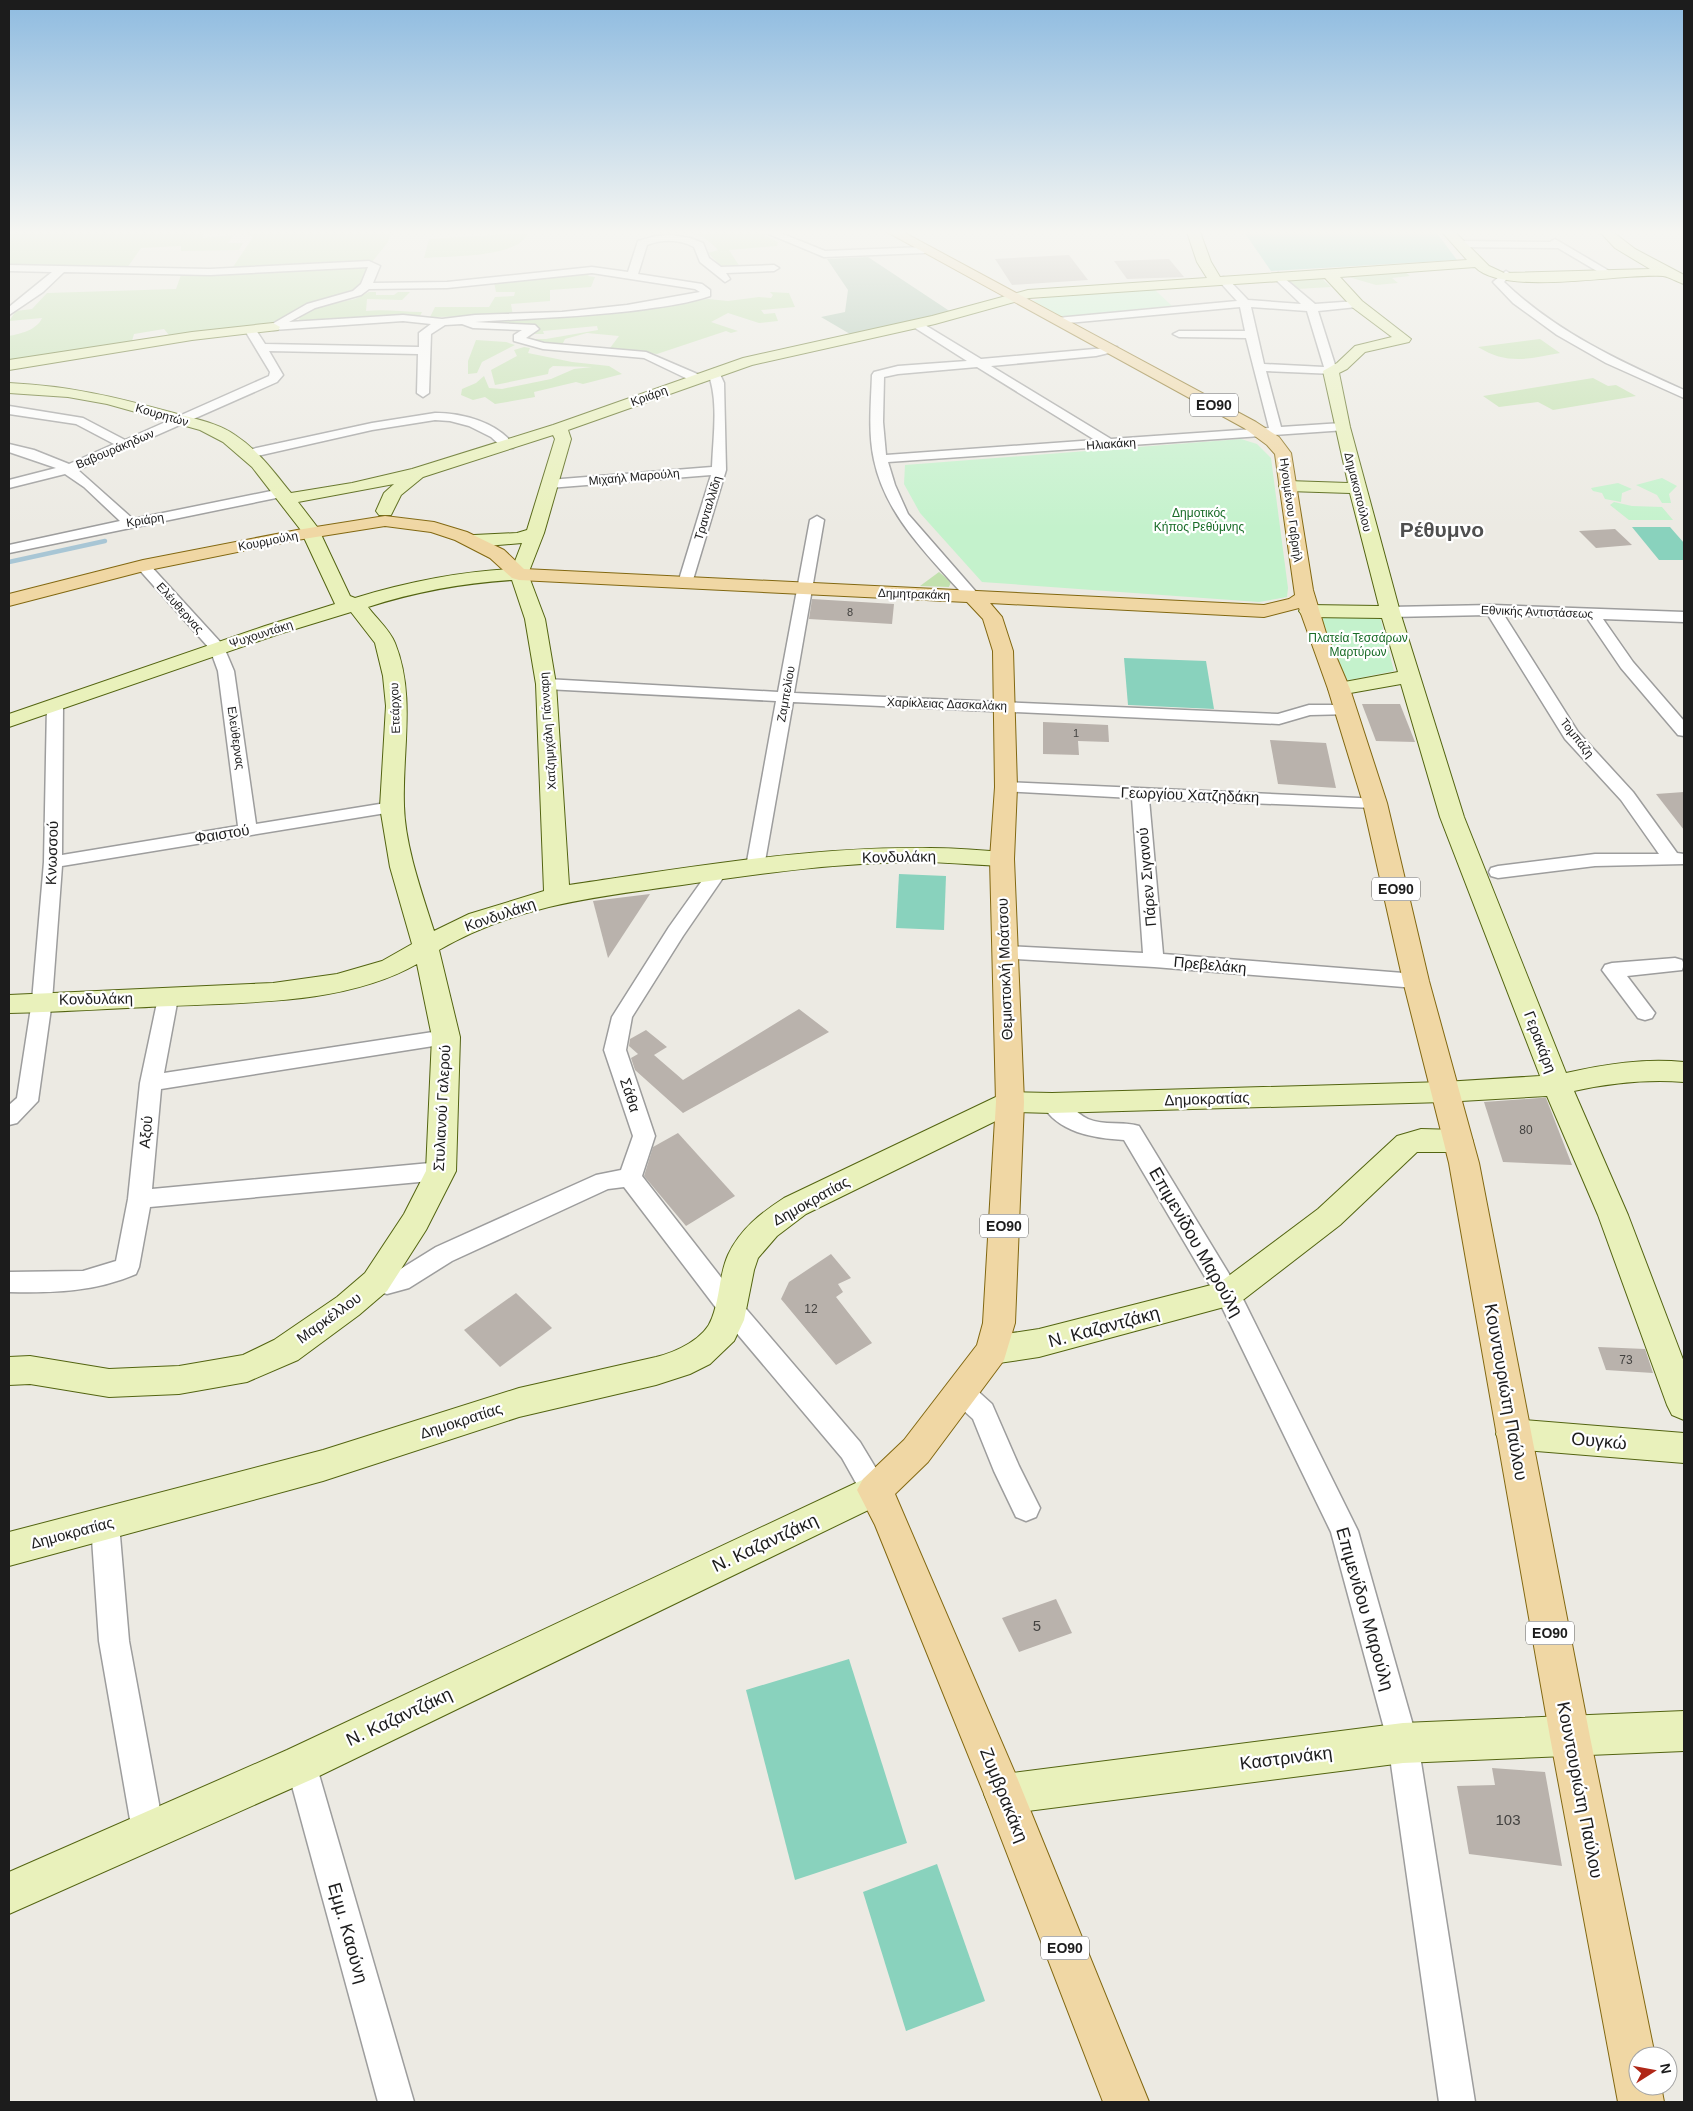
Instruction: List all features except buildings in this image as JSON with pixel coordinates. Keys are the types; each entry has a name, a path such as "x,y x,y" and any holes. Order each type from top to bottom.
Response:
{"main road":[{"name":"Ηγουμένου Γαβριήλ","path":"1075,331 1270,432 1283,452 1307,603"},
{"name":"Κουρμούλη","path":"9,600 143,566 385,516 434,527 474,541 498,554 519,574"},
{"name":"Δημητρακάκη","path":"519,574 805,590 972,596 1264,611 1296,603 1307,603"},
{"name":"Θεμιστοκλή Μοάτσου","path":"972,596 992,617 1003,651 1006,787 1002,859 1010,1102 999,1323 992,1350"},
{"name":"ΕΟ90","path":"1307,603 1316,633 1343,700"},
{"path":"1264,611 1301,623 1316,633"},
{"name":"Κουντουριώτη Παύλου","path":"1343,700 1375,803 1416,981 1464,1163 1570,1737 1641,2102"},
{"name":"Ν. Καζαντζάκη","path":"875,1490 916,1451 992,1350"},
{"name":"Ζυμβρακάκη","path":"875,1490 890,1520 1004,1794 1126,2102"}],"street":[{"path":"9,365 238,331"},
{"name":"Βαβουράκηδων","path":"9,484 69,469 276,377 276,372 251,331"},
{"path":"338,349 346,331"},
{"path":"423,393 425,334 430,331"},
{"path":"529,331 518,336 518,339 536,345 646,355 698,378"},
{"name":"Κριάρη","path":"9,548 129,522 284,496 371,484 417,473 559,428 698,378 773,355 886,331"},
{"path":"927,331 1110,444"},
{"path":"1250,331 1259,367 1270,432"},
{"path":"1319,331 1331,371"},
{"path":"1259,367 1331,371 1342,366 1360,349 1404,340 1392,331"},
{"path":"1562,331 1605,360 1684,394"},
{"path":"1178,334 1251,335"},
{"path":"260,347 425,351"},
{"path":"972,596 902,515 888,484 880,459 876,422 876,382 878,375 884,372 1096,353 1113,349"},
{"name":"Δημακοπούλου","path":"1331,371 1357,488 1390,612 1410,676"},
{"name":"Τρανταλλίδη","path":"685,583 719,470 720,417 718,383 714,373"},
{"name":"Κουρητών","path":"9,388 95,396 182,420 229,438 248,454 284,496"},
{"path":"9,410 79,421 125,445"},
{"path":"248,454 365,428 442,417 462,420 487,430 508,444"},
{"name":"Ηλιακάκη","path":"880,459 1342,427"},
{"path":"519,574 534,533 563,439 559,428"},
{"path":"9,448 35,455 69,469 91,484 129,522"},
{"name":"Μιχαήλ Μαρούλη","path":"549,484 719,470"},
{"path":"385,516 393,493 417,473"},
{"path":"371,484 385,516"},
{"path":"1288,486 1357,488"},
{"name":"Ετεάρχου","path":"284,496 312,532 342,600 356,605 385,642 393,676 397,706 392,807 402,867 426,948"},
{"name":"Ζαμπελίου","path":"755,867 817,520"},
{"path":"474,541 519,538 534,533"},
{"name":"Ελέυθερνας","path":"143,566 217,648"},
{"name":"Ψυχουντάκη","path":"9,722 217,648 405,589 460,578 519,574"},
{"name":"Χατζημιχάλη Γιάνναρη","path":"519,574 535,619 546,684 557,896"},
{"path":"1307,603 1390,612"},
{"name":"Εθνικής Αντιστάσεως","path":"1390,612 1493,610 1684,617"},
{"name":"Τομπάζη","path":"1493,610 1571,735 1627,796 1678,859"},
{"path":"1592,614 1627,665 1684,731"},
{"name":"Ελεύθερνας","path":"217,648 226,672 248,830"},
{"path":"1343,700 1410,676"},
{"name":"Γερακάρη","path":"1410,676 1452,817 1557,1084 1613,1216 1684,1404"},
{"name":"Χαρίκλειας Δασκαλάκη","path":"546,684 785,697 1279,719 1343,700"},
{"name":"Κνωσσού","path":"9,1117 27,1101 42,1001 52,862 55,705"},
{"name":"Γεωργίου Χατζηδάκη","path":"1006,787 1375,803"},
{"name":"Πάρεν Σιγανού","path":"1140,794 1154,960"},
{"name":"Φαιστού","path":"52,862 392,807"},
{"name":"Κονδυλάκη","path":"9,1004 273,992 338,983 391,967 448,934 478,920 557,896 718,872 866,857 930,855 1002,859"},
{"path":"1498,872 1595,860 1678,859"},
{"name":"Σάθα","path":"630,1177 644,1136 616,1050 622,1017 676,932 718,872"},
{"name":"Στυλιανού Γαλερού","path":"376,1282 414,1222 441,1171 446,1037 426,948"},
{"name":"Πρεβελάκη","path":"1005,953 1154,960 1416,981"},
{"path":"1645,1013 1612,970 1675,965"},
{"name":"Αξού","path":"9,1282 74,1282 107,1277 127,1267 140,1199 151,1083 168,998"},
{"path":"151,1083 446,1037"},
{"name":"Δημοκρατίας","path":"9,1549 193,1502 368,1452 505,1406 611,1380 659,1371 697,1356 720,1338 732,1310 736,1281 744,1256 763,1227 795,1206 1010,1102 1052,1103 1444,1092 1557,1084 1611,1072 1660,1070 1684,1072"},
{"name":"Επιμενίδου Μαρούλη","path":"1052,1103 1067,1118 1080,1126 1096,1130 1131,1132 1228,1294 1344,1531 1403,1743 1457,2102"},
{"name":"Ν. Καζαντζάκη","path":"992,1350 1040,1344 1228,1294 1329,1217 1407,1144 1421,1140 1458,1142"},
{"path":"140,1199 441,1171"},
{"path":"630,1177 732,1310 851,1450 875,1490"},
{"name":"Μαρκέλλου","path":"9,1371 30,1370 109,1383 179,1380 247,1368 286,1350 348,1306 376,1282 387,1284 400,1281 444,1254 604,1181 630,1177"},
{"path":"961,1392 983,1412 1007,1471 1026,1508"},
{"name":"Ουγκώ","path":"1513,1434 1684,1448"},
{"name":"Ν. Καζαντζάκη","path":"9,1892 301,1764 875,1490"},
{"path":"105,1524 114,1641 148,1831"},
{"name":"Καστρινάκη","path":"1004,1794 1403,1743 1684,1731"},
{"name":"Εμμ. Καούνη","path":"301,1764 396,2102"}],"green space":[{"path":"27,331 155,331 134,334 132,341 9,360 9,336"},
{"path":"165,331 205,331 169,335"},
{"path":"533,331 548,331 543,331 544,334 529,334"},
{"path":"595,331 738,331 731,333 726,331 657,354 610,348 619,336 587,333 565,339 562,345 525,339 546,339"},
{"path":"844,331 866,331 850,334"},
{"path":"1540,339 1560,353 1518,359 1489,353 1478,347"},
{"path":"476,340 506,342 515,345 482,362 477,373 468,374 468,361"},
{"path":"524,347 530,348 528,353 572,362 609,366 622,374 583,384 576,382 534,392 535,397 495,404 485,397 473,400 461,395 462,389 476,383 484,376 489,388 502,389 551,379 574,369 592,367 553,366 549,369 548,374 495,385 491,370 517,356 514,350"},
{"path":"1593,378 1608,386 1616,385 1636,396 1553,410 1538,402 1499,407 1483,396"},
{"name":"Δημοτικός Κήπος Ρεθύμνης","path":"1241,439 1257,444 1271,458 1288,588 1287,597 1259,602 982,582 920,513 904,484 905,465"},
{"path":"1662,478 1677,486 1669,494 1671,503 1662,503 1657,495 1636,485"},
{"path":"1618,483 1632,489 1622,493 1621,502 1605,499 1602,493 1593,491 1591,488"},
{"path":"1614,502 1632,506 1662,507 1673,520 1629,520 1610,505"},
{"path":"1632,527 1670,527 1684,543 1684,560 1659,560"},
{"path":"939,572 951,582 949,587 920,586"},
{"name":"Πλατεία Τεσσάρων Μαρτύρων","path":"1314,615 1380,617 1394,671 1344,681"},
{"path":"1124,658 1206,661 1214,709 1128,705"},
{"path":"899,874 946,876 944,930 896,928"},
{"path":"849,1659 907,1843 795,1880 746,1690"},
{"path":"937,1864 985,2001 906,2031 863,1892"}],"waterway":[{"path":"9,562 105,541"}],"district":[{"name":"Ρέθυμνο","path":"1442,530"}]}
